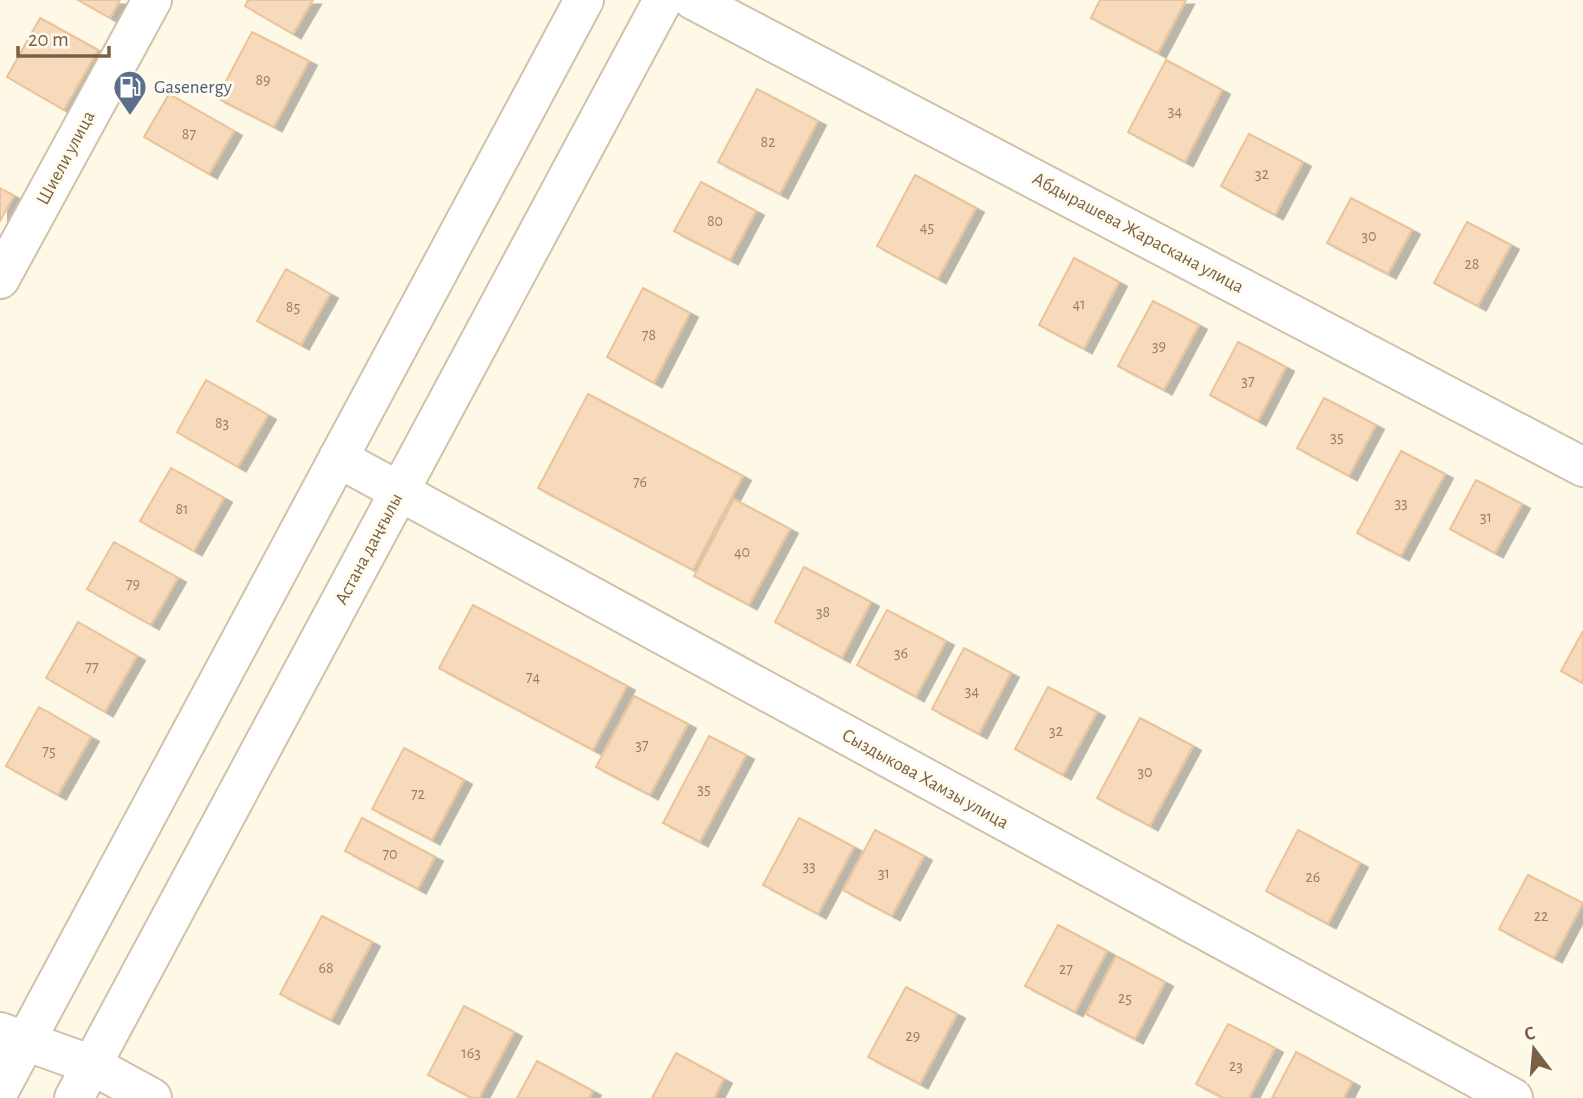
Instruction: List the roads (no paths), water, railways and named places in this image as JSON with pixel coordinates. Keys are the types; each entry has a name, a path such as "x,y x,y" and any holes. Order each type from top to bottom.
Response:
{"street":[{"name":"Шиели улица","path":"0,279 152,0"},
{"path":"0,1090 13,1036 338,458 584,0"},
{"name":"Астана даңғылы","path":"75,1098 663,0"},
{"name":"Абдырашева Жараскана улица","path":"693,0 1583,467"},
{"name":"Сыздыкова Хамзы улица","path":"338,458 1513,1098"},
{"path":"13,1036 92,1065 152,1098"}],"place":[{"name":"Gasenergy","path":"130,117"}]}
